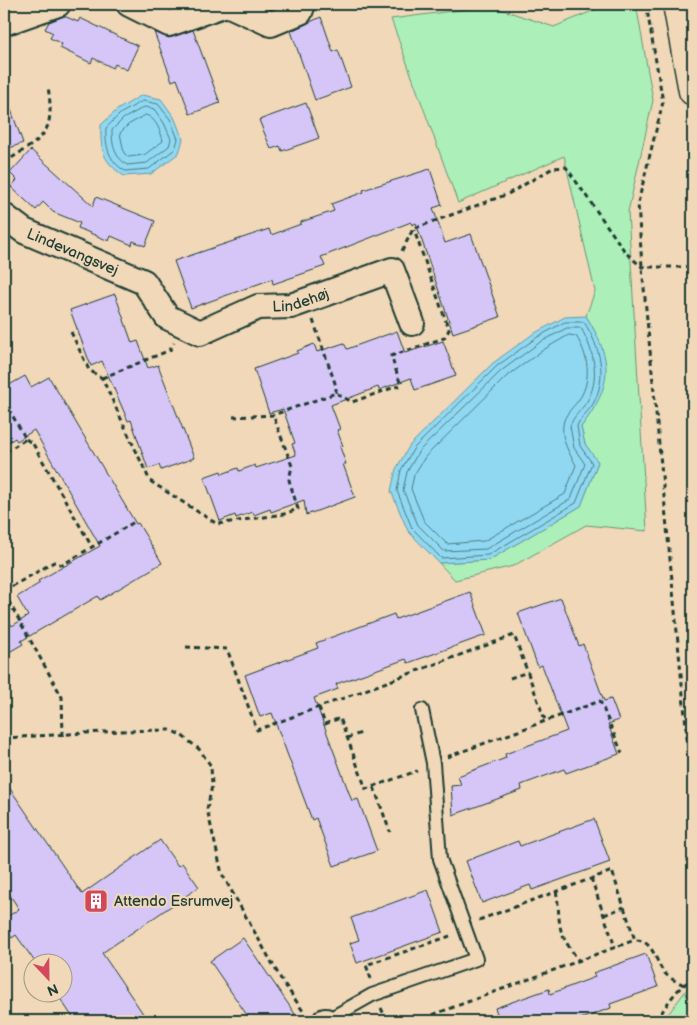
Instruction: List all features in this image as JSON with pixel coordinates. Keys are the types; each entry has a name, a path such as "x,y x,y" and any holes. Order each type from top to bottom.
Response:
{"main road":[{"path":"677,4 693,91"}],"street":[{"path":"4,23 58,4"},
{"path":"129,4 170,24 226,4 271,24 300,12 303,4"},
{"name":"Lindevangsvej","path":"4,216 24,231 144,282 167,317 184,327"},
{"path":"392,270 412,323"},
{"name":"Lindehøj","path":"184,327 200,332 258,308 291,306 392,270"}],"lane":[{"path":"320,1020 372,995 476,958 440,859 427,766 422,710"}],"path":[{"path":"646,4 663,102 638,203 642,267 693,799"},
{"path":"4,163 44,136 52,112 48,87"},
{"path":"392,270 414,229 508,194 553,168 566,167 626,252 642,267 693,267"},
{"path":"233,417 273,415 336,393 352,402 401,385 391,356 444,338 450,330 414,229"},
{"path":"306,300 336,386 336,393"},
{"path":"102,378 170,350 184,327"},
{"path":"71,332 89,370 102,378 150,480 217,524 284,514 298,509 288,480 292,466 273,415"},
{"path":"4,401 26,439 33,444 92,547"},
{"path":"4,453 26,439"},
{"path":"63,736 62,697 4,594 54,562 62,564 136,521"},
{"path":"186,647 227,649 257,730 514,635 545,720"},
{"path":"510,678 528,672"},
{"path":"319,707 325,724 340,718 366,789 545,720 600,701 622,753"},
{"path":"4,738 170,730 181,735 199,749 211,766 212,786 206,809 222,874 281,979 320,1020"},
{"path":"347,738 361,733"},
{"path":"4,757 8,761"},
{"path":"374,787 390,832"},
{"path":"464,926 612,871 635,940"},
{"path":"591,878 615,947"},
{"path":"556,891 560,908 560,928 568,945 579,961"},
{"path":"604,915 624,907"},
{"path":"416,1021 635,940 640,940 648,946 664,972 684,984"},
{"path":"656,1021 684,984 693,980"}],"green space":[{"path":"609,4 636,4 653,100 628,212 647,531 586,525 513,566 455,580 439,563 489,560 581,506 598,462 585,444 581,427 599,398 605,372 604,359 595,331 586,316 595,291 564,156 458,203 391,19 491,6 554,27"},
{"path":"693,986 693,1021 663,1021 687,989"}],"water":[{"path":"142,95 161,99 174,117 183,139 179,153 151,174 124,176 111,166 104,155 101,142 101,125 117,110"},
{"path":"586,316 602,346 606,373 599,398 581,427 585,444 598,462 581,506 489,560 439,563 408,531 391,491 396,469 410,445 493,363 533,334 565,317"}],"building":[{"path":"64,16 78,22 80,18 138,46 127,70 115,64 113,68 93,58 91,63 60,48 62,44 50,38 53,33 45,29 49,22"},
{"path":"321,17 333,52 338,50 351,87 315,100 291,31"},
{"path":"193,30 220,103 190,114 177,79 172,81 154,32 169,38"},
{"path":"6,96 23,143 4,150 4,97"},
{"path":"306,103 319,138 282,151 280,146 271,149 259,120"},
{"path":"31,150 93,206 96,197 155,221 145,246 133,241 132,245 111,236 109,241 78,228 80,223 53,212 43,202 36,210 11,187 17,180 10,173"},
{"path":"430,169 442,205 433,208 445,243 471,234 500,317 453,333 416,223 412,225 411,222 321,257 325,266 273,284 272,279 191,308 174,261 269,229 271,235 334,211 331,204 364,192 363,190"},
{"path":"115,294 132,343 138,341 148,368 158,365 194,458 161,470 159,465 148,469 131,420 128,421 102,361 91,366 70,310"},
{"path":"397,331 405,353 443,341 456,376 415,390 411,378 379,390 378,387 331,405 340,429 337,430 343,446 340,447 346,464 343,464 355,497 306,515 304,500 271,512 270,509 254,515 253,512 236,518 235,515 220,521 204,477 221,471 222,474 238,468 239,471 255,465 256,468 296,455 292,444 295,443 283,409 269,413 254,369 298,353 297,351 314,344 317,352 344,343 347,349"},
{"path":"25,376 31,387 49,377 136,524 138,523 162,563 100,600 98,596 21,641 23,644 4,655 4,612 12,626 28,616 17,597 40,583 38,581 100,546 34,430 17,441 15,438 4,445 4,388"},
{"path":"470,592 486,635 408,663 406,659 336,684 338,689 314,698 352,801 358,799 377,851 334,866 316,818 312,820 272,713 260,717 245,675 318,648 316,643 394,614 396,619"},
{"path":"561,598 579,646 583,644 604,701 611,699 619,720 608,724 619,754 566,773 564,769 521,785 522,790 453,815 451,786 461,785 458,776 506,758 505,754 567,731 542,665 538,667 518,613"},
{"name":"Attendo Esrumvej","path":"4,780 82,894 160,840 178,866 182,863 199,887 102,953 148,1021 75,1021 63,1002 72,1002 72,952 28,952 16,935 12,938 4,926 4,919 19,909 4,886"},
{"path":"594,819 610,862 532,890 530,885 482,903 466,861 518,841 520,846"},
{"path":"428,890 443,932 357,963 350,943 359,940 351,918"},
{"path":"243,938 295,1014 284,1021 251,1021 210,961"},
{"path":"646,954 658,987 610,1004 611,1008 575,1021 500,1021 495,1008 549,989 550,994 595,977 593,973"}],"place":[{"name":"Attendo Esrumvej","path":"96,901"}]}
